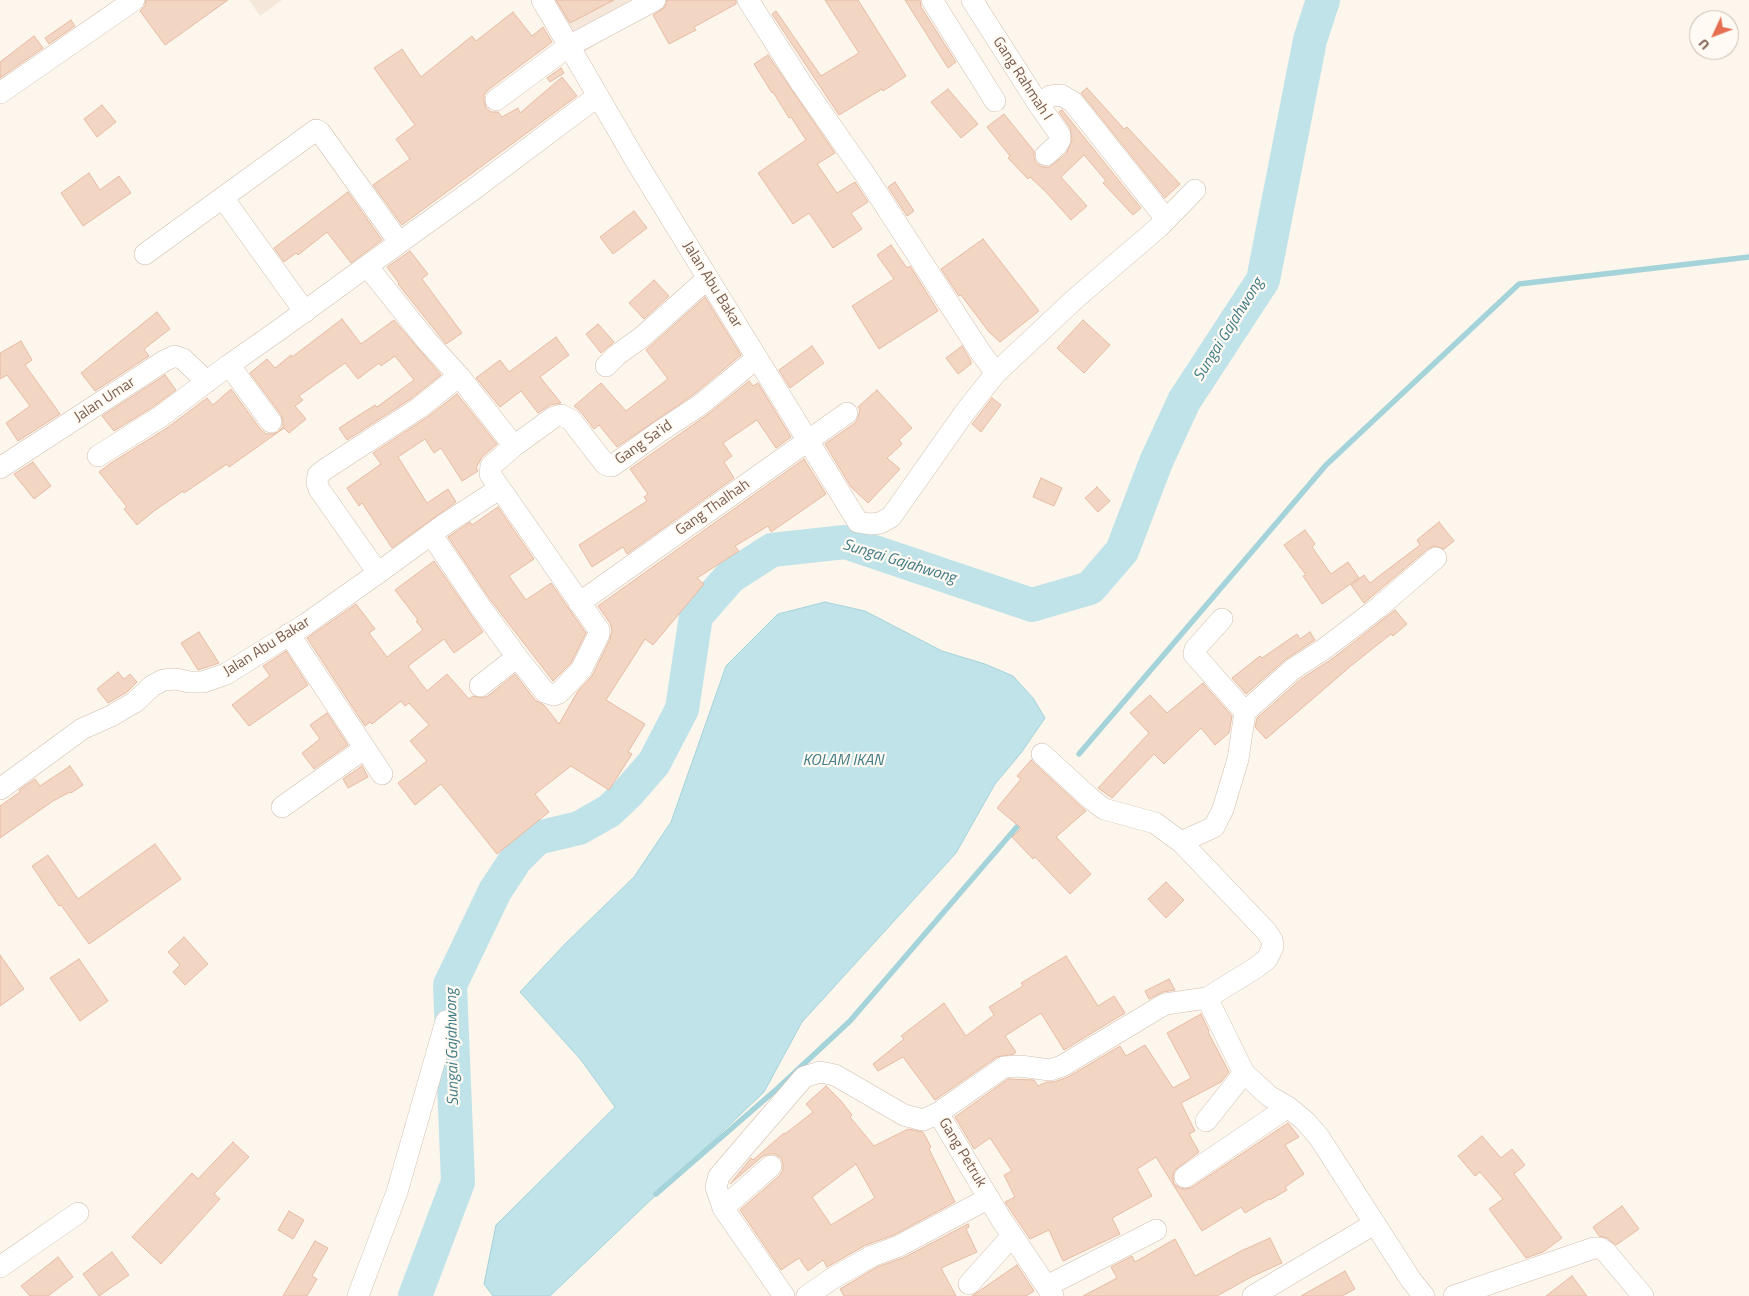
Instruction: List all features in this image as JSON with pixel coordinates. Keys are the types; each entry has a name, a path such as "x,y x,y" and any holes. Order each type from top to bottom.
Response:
{"street":[{"path":"0,92 134,0"},
{"name":"Jalan Abu Bakar","path":"542,0 708,278 858,522 880,523 891,517 965,412 996,373"},
{"path":"496,100 568,46 655,0"},
{"path":"748,0 801,83 866,176 981,353 996,373 1076,298 1159,227 1195,190"},
{"path":"932,0 995,101"},
{"name":"Gang Rahmah I","path":"972,0 1060,135 1057,145 1046,155"},
{"path":"1039,105 1050,96 1061,95 1073,102 1166,219"},
{"path":"98,456 160,418 228,365 305,312 598,96"},
{"path":"145,254 316,130 320,132 399,242"},
{"path":"222,198 305,312"},
{"path":"367,266 427,342 459,376 514,446 491,466 490,474 598,630 599,634 580,670 559,694 554,695 545,692 479,605 431,534"},
{"path":"606,366 642,338 708,278"},
{"name":"Jalan Umar","path":"0,468 164,361 175,356 183,359 207,382"},
{"name":"Gang Sa'id","path":"514,446 554,417 561,415 571,420 605,464 612,466 700,405 757,358"},
{"path":"228,365 271,422"},
{"path":"378,573 319,488 317,483 318,475 419,408 459,376"},
{"name":"Gang Thalhah","path":"579,603 847,413"},
{"name":"Jalan Abu Bakar","path":"0,789 82,729 111,716 135,702 152,686 163,680 176,679 189,682 203,682 226,674 289,634 431,534 499,489"},
{"path":"1181,842 1214,827 1223,809 1238,759 1245,712 1293,669 1324,649 1379,607 1436,558"},
{"path":"1222,619 1195,649 1194,654 1245,712"},
{"path":"289,634 382,774"},
{"path":"480,686 517,657"},
{"path":"282,806 365,748"},
{"path":"1042,754 1091,799 1104,808 1155,823 1181,842 1266,931 1272,940 1273,947 1267,959 1207,998 1244,1073 1269,1096 1288,1107 1305,1121 1319,1137 1374,1224 1411,1280 1424,1296"},
{"name":"Gang Petruk","path":"1050,1291 1012,1236 938,1113 1004,1066 1050,1070 1062,1066 1165,1004 1207,998"},
{"path":"358,1296 397,1192 446,1021"},
{"path":"784,1296 723,1208 716,1186 719,1176 804,1077 820,1072 835,1075 904,1115 924,1120 938,1113"},
{"path":"1206,1121 1244,1073"},
{"path":"1184,1177 1288,1107"},
{"path":"723,1208 771,1166"},
{"path":"807,1296 833,1278 872,1256 899,1246 989,1198"},
{"path":"0,1268 78,1214"},
{"path":"1253,1296 1374,1224"},
{"path":"1050,1291 1156,1230"},
{"path":"969,1284 1012,1236"},
{"path":"1454,1296 1491,1290 1594,1248 1600,1248 1606,1252 1643,1296"}],"shaded area":[{"path":"249,0 282,0 260,16"},
{"path":"534,0 663,0 577,57"}],"water":[{"name":"KOLAM IKAN","path":"825,602 865,611 942,651 985,664 1013,676 1033,698 1045,718 1021,753 995,784 956,853 802,1022 764,1092 550,1296 493,1296 484,1284 496,1225 615,1107 581,1060 520,992 565,944 634,877 671,822 726,666 778,614"}],"building":[{"path":"146,0 228,0 165,45 140,11 145,6"},
{"path":"556,0 614,0 570,23"},
{"path":"667,0 736,0 736,4 694,27 696,30 669,44 653,15 665,7"},
{"path":"825,0 858,0 906,76 839,115 772,14 776,11 821,76 859,53"},
{"path":"905,0 920,0 921,7 956,62 948,68"},
{"path":"513,12 532,36 543,27 552,42 488,90 484,95 486,108 491,112 498,112 502,117 518,108 520,113 562,77 577,96 402,225 373,185 410,159 396,139 415,125 374,68 402,49 421,77 472,36 476,41"},
{"path":"71,20 75,26 49,44 45,38"},
{"path":"34,36 43,48 0,78 0,62"},
{"path":"768,55 835,153 817,164 837,193 855,182 868,202 851,213 862,229 833,248 809,213 793,224 758,173 806,140 791,117 789,118 754,64"},
{"path":"561,68 564,73 550,82 547,78"},
{"path":"1087,88 1124,129 1127,127 1180,184 1165,198 1081,93"},
{"path":"948,89 978,124 961,138 931,102"},
{"path":"102,105 116,122 97,137 84,119"},
{"path":"1062,110 1141,208 1133,215 1103,183 1106,181 1084,155 1061,177 1087,206 1071,220 1046,192 1030,177 1028,179 1008,158 1010,156 987,127 1004,114 1034,151 1036,163 1042,167 1049,167 1066,154 1072,140 1070,128 1059,112"},
{"path":"89,173 100,190 119,176 131,193 83,226 61,193"},
{"path":"895,182 914,211 907,216 888,187"},
{"path":"348,192 382,240 351,263 327,232 298,255 296,253 284,262 274,248"},
{"path":"634,211 647,228 613,254 600,237"},
{"path":"983,239 1039,311 1000,342 989,332 961,295 959,296 941,269"},
{"path":"891,245 907,268 910,266 938,311 879,349 852,306 894,279 877,255"},
{"path":"410,251 428,274 422,279 462,333 446,344 398,284 387,267"},
{"path":"654,280 669,296 644,319 629,303"},
{"path":"705,297 741,355 693,395 617,447 599,425 594,429 574,406 601,383 626,411 668,379 646,350"},
{"path":"157,312 170,329 144,349 149,356 95,391 81,373"},
{"path":"342,319 361,344 394,320 441,375 412,398 347,440 339,428 375,405 377,407 414,380 395,356 381,366 379,363 358,379 345,363 299,396 303,400 295,406 306,419 289,433 284,428 229,467 227,464 184,493 183,491 137,525 124,509 127,507 99,472 167,428 207,398 213,405 231,389 261,430 266,434 278,432 283,427 281,415 250,373 267,359 275,368"},
{"path":"1083,320 1110,345 1084,373 1057,348"},
{"path":"598,324 614,342 601,353 586,334"},
{"path":"556,337 569,355 540,377 561,403 550,405 538,413 521,391 500,407 476,378 500,360 509,372"},
{"path":"21,341 32,360 25,365 60,414 18,441 6,423 30,406 7,375 0,379 0,353"},
{"path":"812,346 824,363 790,388 779,370"},
{"path":"962,346 971,364 958,374 946,358"},
{"path":"165,375 176,390 114,431 102,416"},
{"path":"749,381 753,386 758,383 791,437 776,448 757,420 723,443 732,456 724,462 734,478 627,554 623,547 592,567 579,545 647,501 644,497 648,494 630,469 707,415"},
{"path":"877,390 912,428 899,440 902,444 887,458 900,469 868,503 851,487 825,444 855,423 860,410 858,407"},
{"path":"457,394 497,444 482,457 476,468 478,471 462,481 441,448 434,453 425,439 398,457 427,503 448,489 456,502 392,548 362,503 359,506 347,488 381,464 373,453 426,418"},
{"path":"992,398 1001,405 981,432 972,424"},
{"path":"804,459 826,494 771,532 768,526 735,546 739,551 697,578 704,584 653,645 645,639 606,700 645,724 628,752 632,754 609,790 571,766 535,794 549,812 497,854 441,784 415,805 398,783 427,761 410,741 429,725 409,703 405,706 401,701 372,724 370,722 365,726 307,638 356,604 375,629 369,633 387,657 423,630 416,621 418,620 395,590 434,561 483,632 454,653 444,639 408,666 427,691 447,674 469,699 473,696 482,698 488,696 515,674 535,700 544,705 559,724 578,691 592,676 610,639 612,630 610,623 598,606"},
{"path":"33,462 51,486 34,499 14,474"},
{"path":"1041,478 1062,488 1054,506 1033,497"},
{"path":"1097,487 1110,501 1098,512 1085,498"},
{"path":"498,507 534,559 509,576 526,600 551,583 586,633 571,663 553,681 489,598 448,537 470,522 472,525"},
{"path":"1439,522 1454,541 1444,549 1434,546 1428,549 1364,603 1351,585 1364,575 1370,583 1420,545 1417,540"},
{"path":"1305,530 1315,544 1312,547 1331,574 1348,562 1359,578 1322,604 1303,576 1306,575 1284,545"},
{"path":"1395,610 1407,624 1393,636 1391,634 1352,665 1266,739 1255,727 1257,718 1301,679 1332,659"},
{"path":"199,632 219,663 198,670 181,643"},
{"path":"1310,632 1315,640 1285,660 1246,694 1232,678 1260,656 1262,658 1297,634 1300,639"},
{"path":"286,651 308,685 249,726 232,705 270,676 263,666"},
{"path":"118,672 124,679 130,674 137,682 127,692 108,703 97,689"},
{"path":"1203,683 1232,716 1229,733 1215,745 1201,728 1164,764 1154,754 1112,798 1098,788 1149,733 1130,713 1150,695 1167,713"},
{"path":"327,713 348,745 314,769 302,753 320,739 310,725"},
{"path":"1031,760 1086,811 1056,837 1091,874 1070,894 1035,857 1033,859 1012,837 1021,828 997,808 1021,779 1017,776"},
{"path":"70,766 83,785 53,801 0,838 0,806 35,779 40,786"},
{"path":"362,766 368,777 348,788 343,779"},
{"path":"155,844 181,879 89,944 61,905 59,906 32,866 48,855 78,899"},
{"path":"1166,882 1184,900 1166,918 1148,899"},
{"path":"184,937 208,964 185,985 173,972 180,965 168,952"},
{"path":"0,955 24,989 0,1006"},
{"path":"1066,956 1098,1006 1114,996 1125,1013 1064,1050 1041,1013 1005,1036 1016,1052 1014,1054 997,1057 935,1100 903,1057 878,1071 873,1064 904,1039 901,1036 944,1003 966,1036 994,1015 989,1007 1023,986 1021,983"},
{"path":"79,959 108,1001 80,1021 50,978"},
{"path":"1169,979 1175,990 1163,992 1149,999 1145,991"},
{"path":"1201,1014 1208,1032 1229,1072 1221,1082 1181,1103 1195,1131 1189,1134 1199,1152 1174,1171 1174,1184 1186,1189 1192,1187 1288,1123 1299,1137 1285,1145 1304,1174 1285,1187 1287,1190 1270,1200 1245,1213 1241,1207 1202,1231 1156,1157 1137,1169 1152,1196 1112,1218 1120,1234 1063,1261 1049,1230 1030,1239 1005,1202 1015,1197 1004,1175 1012,1171 990,1138 974,1149 955,1117 1008,1079 1034,1080 1038,1086 1047,1082 1054,1082 1068,1077 1120,1046 1126,1056 1145,1045 1173,1088 1191,1078 1167,1033"},
{"path":"826,1086 841,1101 852,1115 850,1117 874,1146 908,1129 923,1132 931,1147 929,1149 955,1202 894,1235 866,1245 827,1267 823,1260 808,1271 799,1258 781,1270 740,1210 780,1175 783,1170 781,1158 775,1154 763,1156 730,1184 751,1158 753,1160 784,1133 813,1112 806,1104","holes":["856,1164 875,1198 831,1225 812,1197"]},
{"path":"1482,1136 1501,1158 1512,1149 1525,1165 1514,1174 1562,1238 1543,1252 1526,1258 1489,1209 1503,1199 1480,1172 1475,1176 1458,1156"},
{"path":"233,1142 249,1157 214,1194 220,1199 161,1264 132,1237 192,1173 198,1179"},
{"path":"1622,1206 1639,1229 1616,1245 1607,1238 1599,1236 1593,1227"},
{"path":"289,1211 304,1220 293,1239 278,1230"},
{"path":"968,1224 969,1227 966,1229 977,1252 941,1268 956,1296 844,1296 840,1289 877,1267 905,1257"},
{"path":"1270,1238 1282,1263 1253,1276 1217,1296 1083,1296 1117,1278 1111,1267 1132,1256 1135,1262 1175,1239 1195,1276 1241,1251"},
{"path":"315,1241 328,1248 312,1276 317,1279 307,1296 283,1296"},
{"path":"112,1252 129,1275 99,1296 83,1274"},
{"path":"58,1257 73,1277 48,1296 30,1296 21,1286"},
{"path":"1017,1265 1034,1291 1026,1296 972,1296"},
{"path":"1345,1271 1355,1289 1342,1296 1301,1296"},
{"path":"1572,1276 1587,1296 1546,1296"}],"waterway":[{"name":"Sungai Gajahwong","path":"415,1296 458,1182 450,985 495,891 516,859 537,838 579,828 609,811 627,794 654,763 682,709 696,616 730,577 772,550 845,542 1032,605 1090,588 1122,551 1156,462 1184,401 1263,280 1310,40 1323,0"},
{"path":"1079,754 1326,465 1519,284 1749,257"},
{"path":"656,1194 778,1088 850,1021 1022,821"}]}
